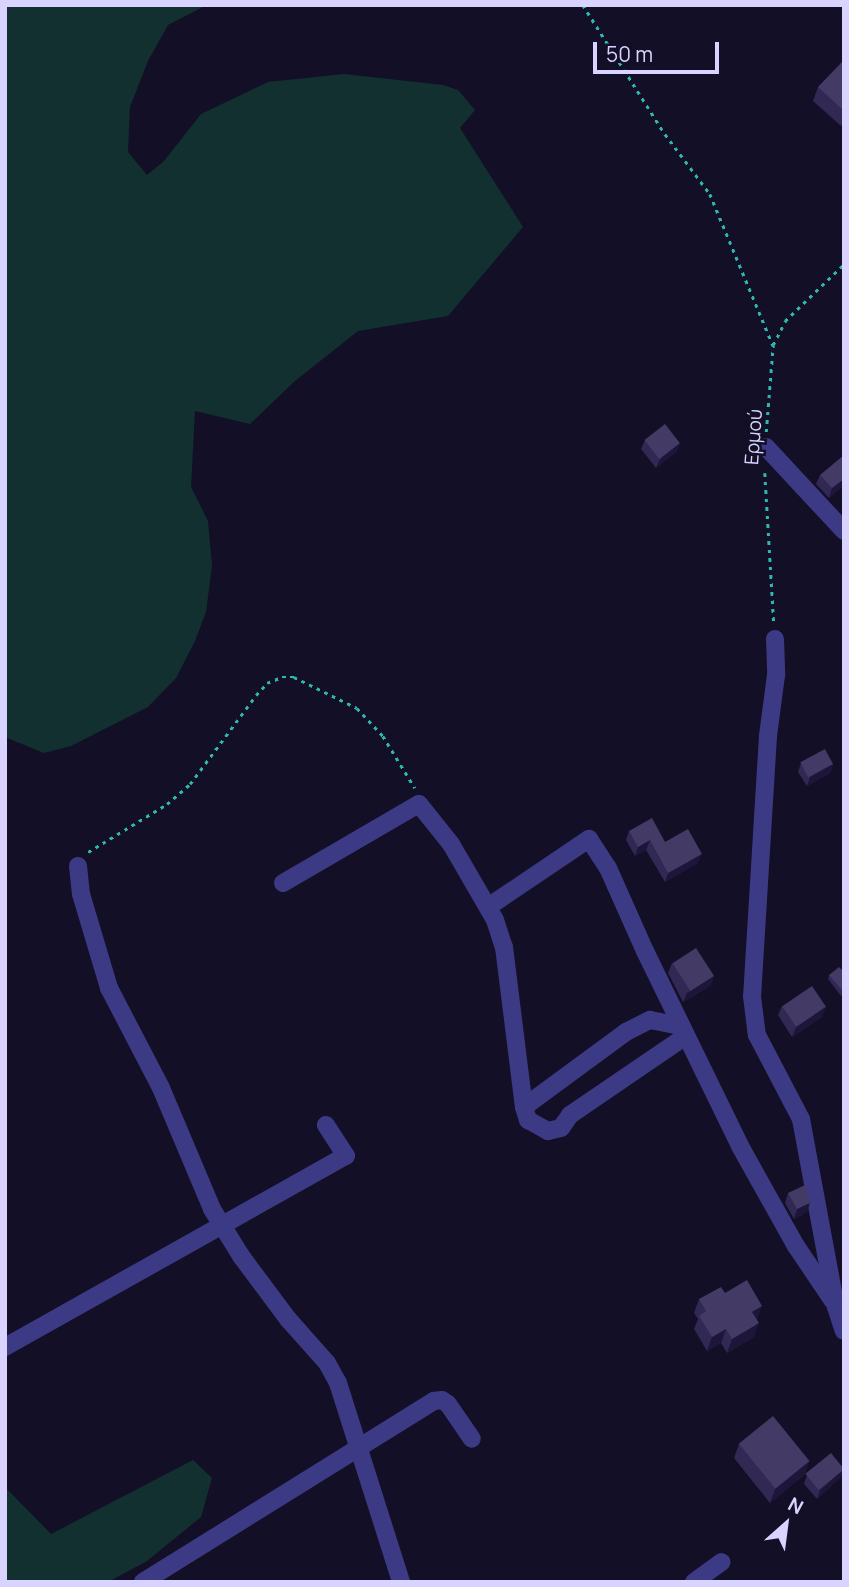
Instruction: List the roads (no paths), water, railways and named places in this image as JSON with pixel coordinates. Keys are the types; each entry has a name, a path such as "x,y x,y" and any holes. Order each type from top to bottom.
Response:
{"street":[{"path":"766,447 844,531"},
{"path":"775,639 776,675 768,736 752,996 757,1035 801,1119 836,1307 844,1331"},
{"path":"283,883 419,804 451,844 488,907 504,947 524,1107 528,1120 548,1131 561,1128 570,1115 684,1031"},
{"path":"488,907 589,839 608,868 740,1146 796,1246 836,1307"},
{"path":"78,866 81,894 109,988 161,1088 212,1209 288,1319 327,1363 338,1383 401,1582"},
{"path":"524,1107 626,1032 650,1020 684,1031"},
{"path":"5,1347 346,1156 326,1125"},
{"path":"143,1582 359,1451 434,1401 442,1400 472,1439"},
{"path":"694,1582 722,1562"}]}
